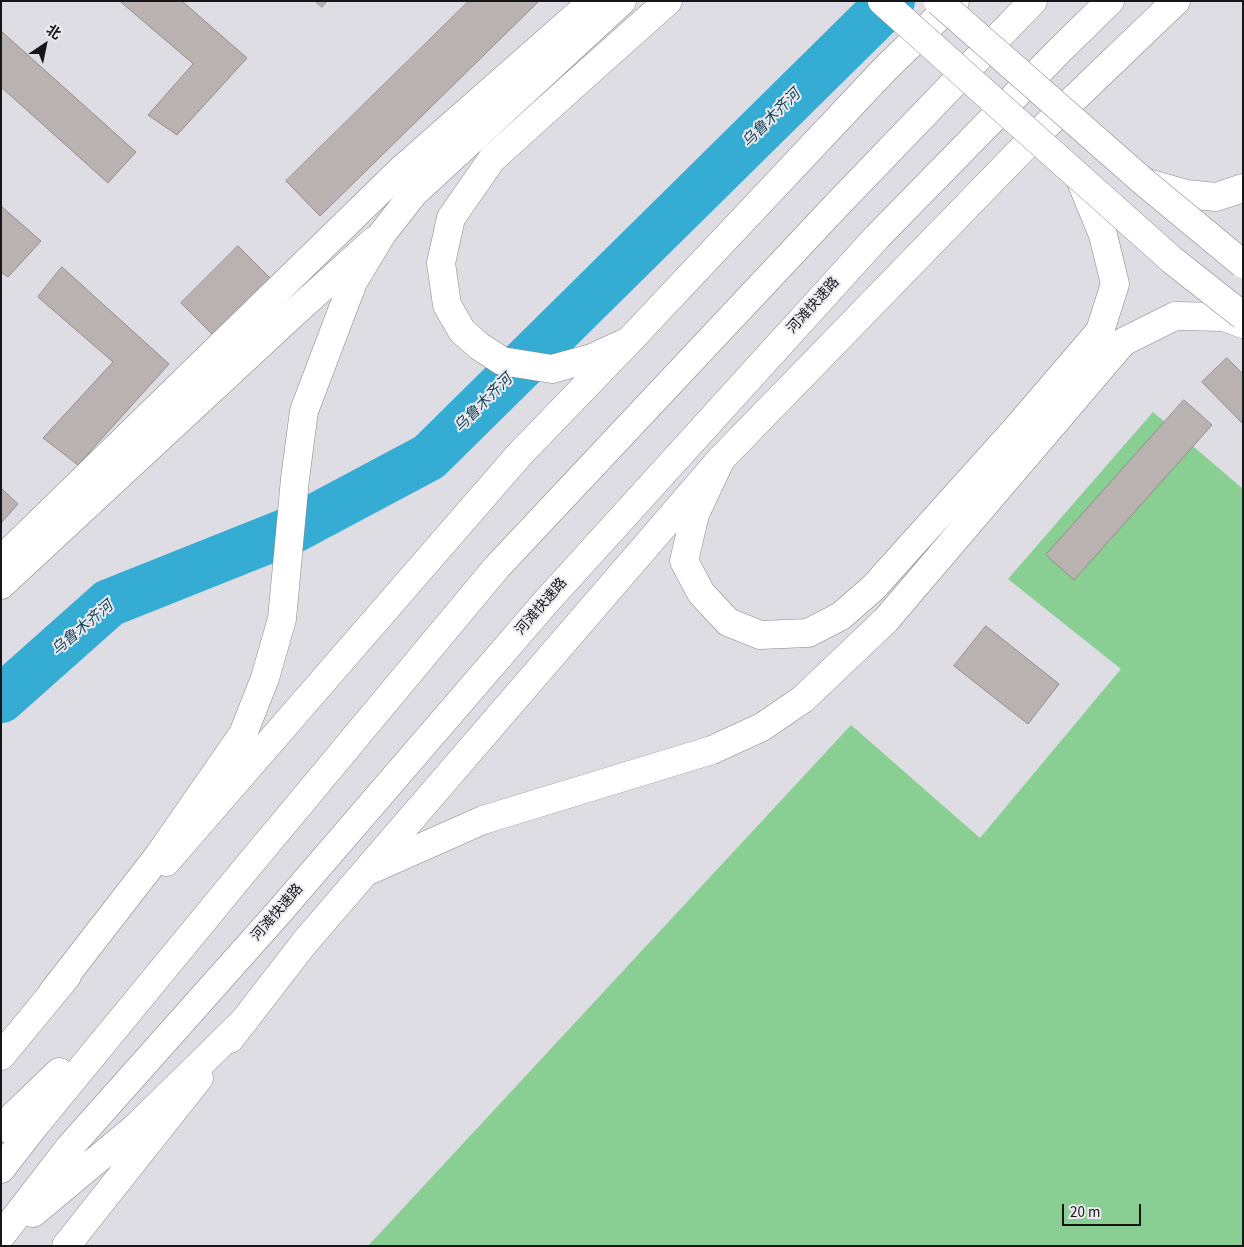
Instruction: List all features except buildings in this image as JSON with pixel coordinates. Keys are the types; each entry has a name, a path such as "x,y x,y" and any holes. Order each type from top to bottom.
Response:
{"main road":[{"path":"1,560 401,170 594,1"},
{"path":"1,1056 160,854 243,734 265,678 282,619 289,562 295,479 304,411 353,282 382,234 414,193 622,1"},
{"path":"629,341 592,358 552,369 502,361 479,346 462,331 448,306 441,263 451,218 492,159 668,1"},
{"path":"882,1 1172,260 1243,316"},
{"path":"938,1 1144,182 1243,264"},
{"path":"52,993 519,455 629,341 885,68 955,1"},
{"path":"1,1169 147,988 498,566 835,207 1033,1"},
{"name":"河滩快速路","path":"1,1236 69,1148 279,912 545,603 878,236 1110,1"},
{"path":"66,1246 305,942 721,459 1033,138 1176,1"},
{"path":"721,459 695,514 684,561 701,593 728,622 760,635 808,632 841,616 874,587 1016,429 1100,330 1115,284 1103,235 1080,179"},
{"path":"1144,182 1186,194 1216,197 1243,188"},
{"path":"1,585 294,312 382,234"},
{"path":"368,871 483,820 712,750 762,727 804,699 886,620 1124,342 1175,316 1224,317 1243,324"},
{"path":"1,1128 147,988"},
{"path":"1,1240 135,1128 244,1021"}],"green space":[{"path":"1153,412 1243,489 1243,1246 368,1246 851,725 980,838 1121,669 1008,579"}],"waterway":[{"name":"乌鲁木齐河","path":"1,699 109,603 292,530 429,457 891,1"}]}
